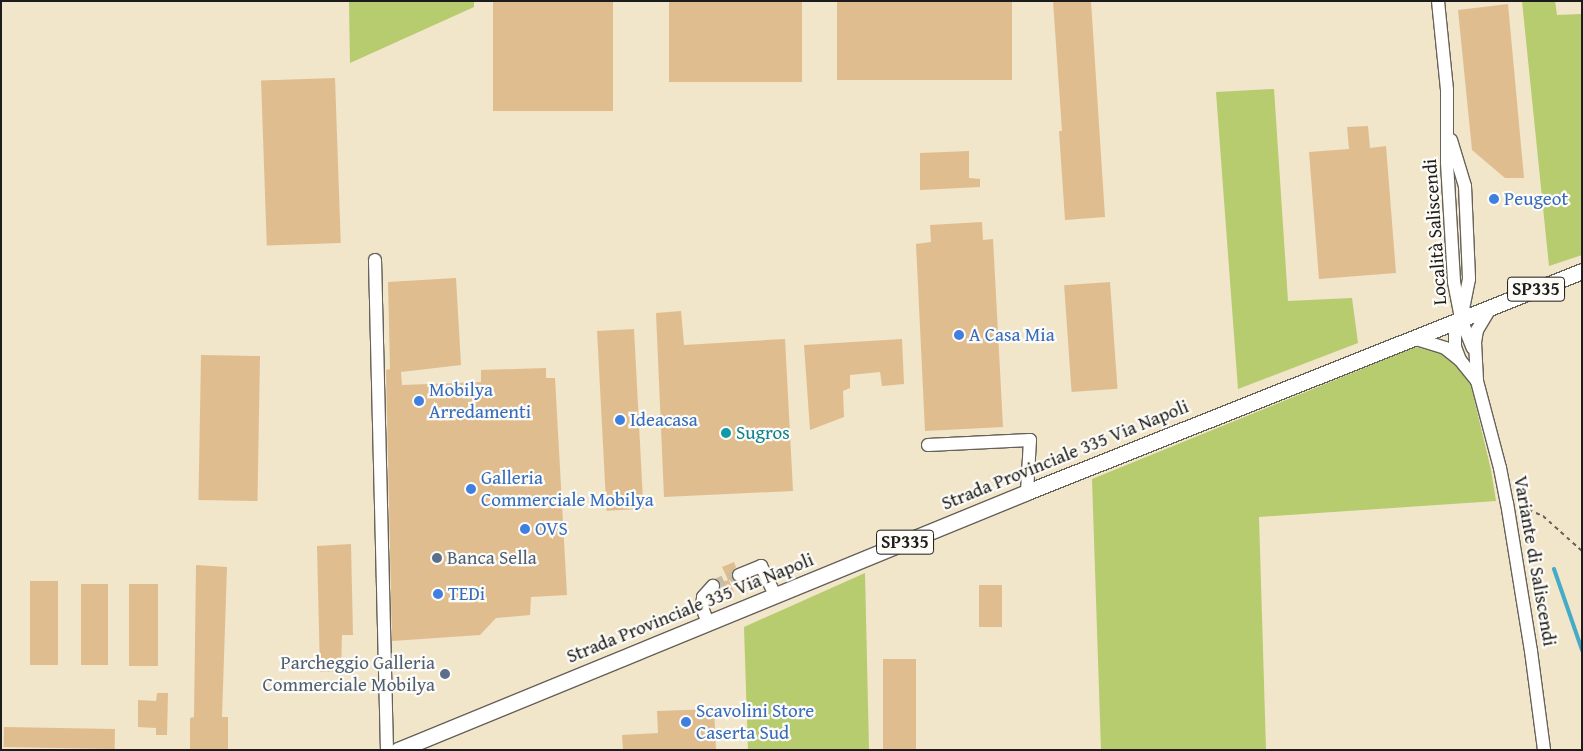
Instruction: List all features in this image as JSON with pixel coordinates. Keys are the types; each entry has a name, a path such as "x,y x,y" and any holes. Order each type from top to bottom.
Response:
{"main road":[{"name":"Strada Provinciale 335 Via Napoli","path":"398,750 1027,492 1582,271"}],"street":[{"name":"Località Saliscendi","path":"1438,1 1447,90 1448,130 1465,186 1469,279 1455,340 1455,347 1460,360"},
{"path":"375,260 387,750"},
{"path":"1477,381 1475,353 1478,330 1491,307"},
{"path":"1461,319 1475,353"},
{"path":"1413,338 1445,348 1460,360 1477,381"},
{"name":"Variante di Saliscendi","path":"1477,381 1500,468 1532,651 1544,750"},
{"path":"928,445 1030,440 1027,492"},
{"path":"739,575 760,566 775,595"},
{"path":"708,623 702,607 703,597 713,586"}],"path":[{"path":"1506,503 1530,509 1543,516 1582,550"}],"green space":[{"path":"349,1 474,1 474,7 350,63"},
{"path":"1522,1 1555,1 1557,15 1582,14 1582,255 1549,266"},
{"path":"1274,89 1288,301 1352,298 1358,343 1238,389 1216,92"},
{"path":"1416,347 1442,354 1457,363 1471,386 1491,470 1496,501 1259,517 1266,750 1101,750 1092,479"},
{"path":"865,573 869,750 748,750 744,627"}],"building":[{"path":"493,1 613,1 613,111 493,111"},
{"path":"669,1 802,1 802,82 669,82"},
{"path":"837,1 1012,1 1012,80 837,80"},
{"path":"1053,1 1091,1 1105,217 1065,220 1059,131 1062,131"},
{"path":"1508,4 1524,178 1505,178 1472,150 1458,10"},
{"path":"335,78 341,243 267,245 261,81"},
{"path":"1368,126 1370,148 1386,146 1396,273 1319,279 1309,152 1349,149 1347,127"},
{"path":"969,151 969,178 980,179 980,187 920,190 920,153"},
{"name":"A Casa Mia","path":"982,222 983,240 993,239 1003,427 925,431 916,244 931,242 930,225"},
{"name":"Galleria Commerciale Mobilya","path":"456,278 461,365 401,372 402,385 481,382 481,370 546,368 546,378 555,378 567,595 531,597 530,615 496,618 480,635 392,641 386,370 390,369 388,282"},
{"path":"1110,282 1117,389 1072,392 1064,285"},
{"name":"Sugros","path":"681,311 684,345 785,339 793,491 664,497 656,313"},
{"name":"Ideacasa","path":"634,329 643,509 606,511 597,331"},
{"path":"902,339 904,384 882,386 880,372 850,375 850,388 843,391 844,417 810,430 804,345"},
{"path":"201,355 260,356 257,501 198,500"},
{"path":"351,544 353,635 342,635 341,671 320,672 317,546"},
{"path":"734,562 736,567 731,573 732,579 729,580 734,592 718,599 716,594 721,588 720,583 728,580 722,567"},
{"path":"196,565 227,567 222,717 228,717 228,750 190,750 190,718 194,717"},
{"path":"30,581 58,581 58,665 30,665"},
{"path":"81,584 108,584 108,665 81,665"},
{"path":"129,584 158,584 158,666 129,666"},
{"path":"979,585 1002,585 1002,627 979,627"},
{"path":"883,659 916,659 916,750 883,750"},
{"path":"157,693 168,693 167,735 156,735 156,728 138,727 138,700 156,701"},
{"name":"Scavolini Store Caserta Sud","path":"714,709 716,750 623,750 622,735 658,733 657,711"},
{"path":"4,727 115,729 115,749 4,747"}],"waterway":[{"path":"1554,569 1582,650"}],"tunnel":[{"path":"713,586 739,575"}],"place":[{"name":"Peugeot","path":"1494,199"},
{"name":"A Casa Mia","path":"959,335"},
{"name":"Mobilya Arredamenti","path":"419,401"},
{"name":"Ideacasa","path":"620,420"},
{"name":"Sugros","path":"726,433"},
{"name":"Galleria Commerciale Mobilya","path":"471,489"},
{"name":"OVS","path":"525,529"},
{"name":"Banca Sella","path":"437,558"},
{"name":"TEDi","path":"438,594"},
{"name":"Parcheggio Galleria Commerciale Mobilya","path":"445,674"},
{"name":"Scavolini Store Caserta Sud","path":"686,722"}]}
